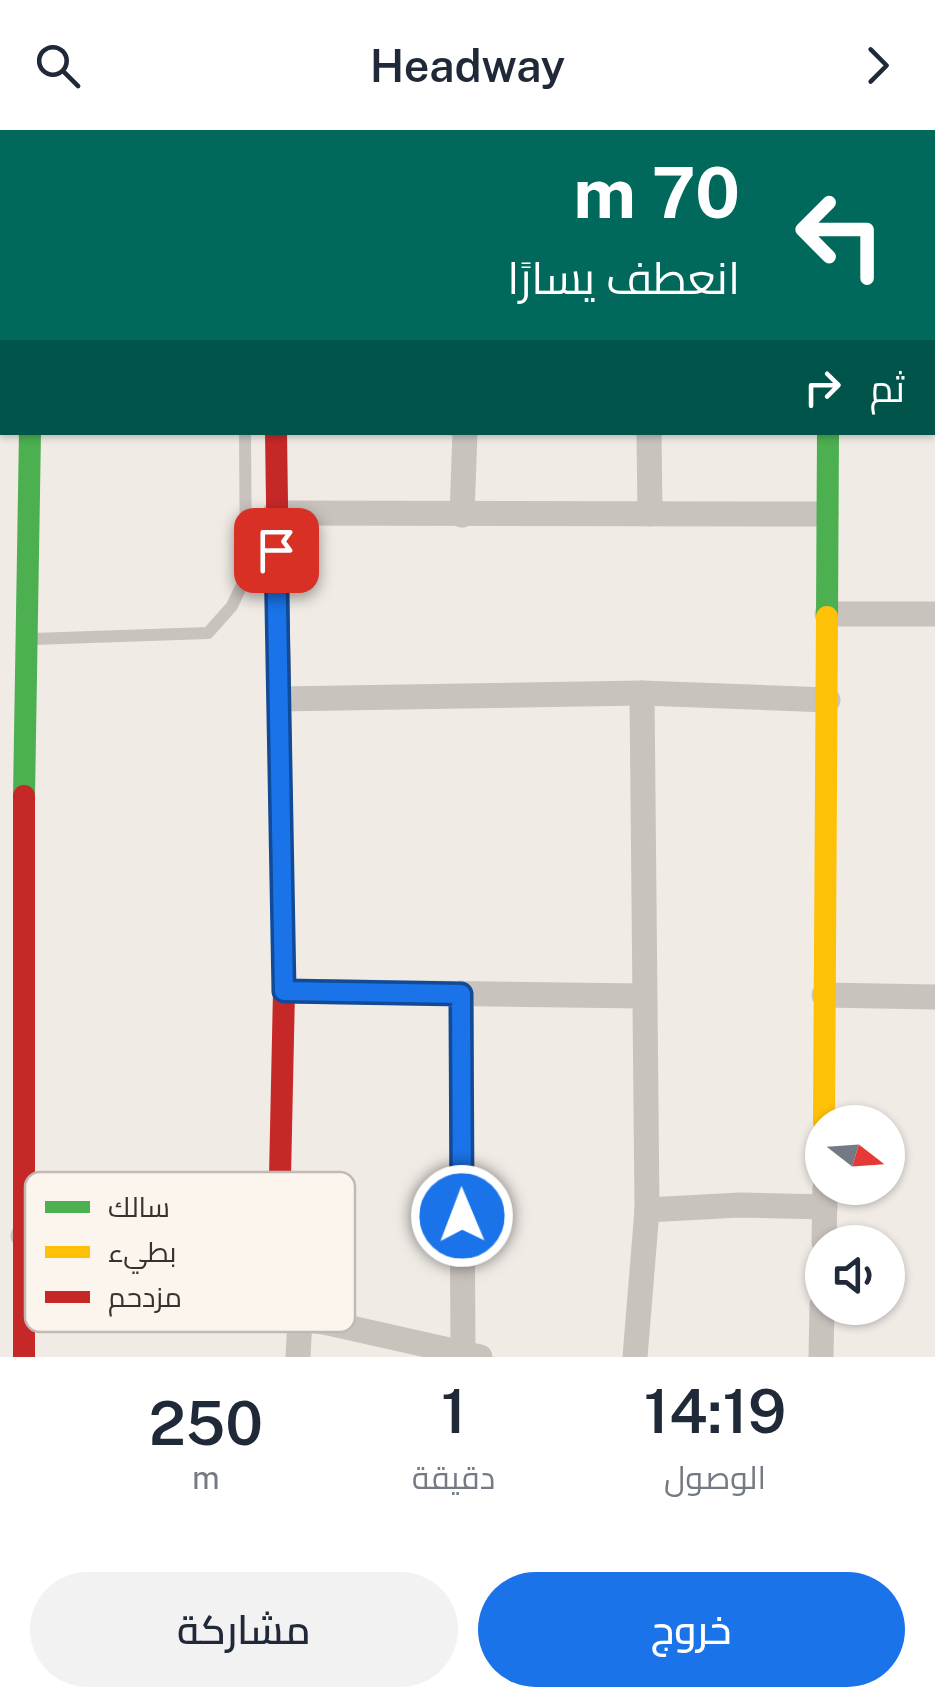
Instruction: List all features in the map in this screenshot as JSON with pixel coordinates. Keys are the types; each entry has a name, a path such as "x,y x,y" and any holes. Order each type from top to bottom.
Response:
{"main road":[{"path":"24,1357 30,435"},
{"path":"276,435 287,1172"},
{"path":"824,1105 828,435"}],"street":[{"path":"462,515 465,435"},
{"path":"649,435 650,514"},
{"path":"275,513 826,514"},
{"path":"826,614 935,614"},
{"path":"279,699 642,693 828,700"},
{"path":"635,1357 647,1210 642,693"},
{"path":"284,991 642,996"},
{"path":"355,1327 471,1355 461,994"},
{"path":"824,995 935,996"},
{"path":"647,1210 805,1199"},
{"path":"821,1357 822,1325"},
{"path":"292,1332 298,1357"}],"lane":[{"path":"26,639 208,632 232,606 246,576 245,435"}],"traffic: fast":[{"path":"24,796 30,435"},
{"path":"827,617 828,435"}],"traffic: slow":[{"path":"824,1105 827,617"}],"traffic: jam":[{"path":"276,435 284,991 280,1172"},
{"path":"24,796 24,1357"}],"route":[{"path":"276,550 284,991 461,994 462,1216"}]}
